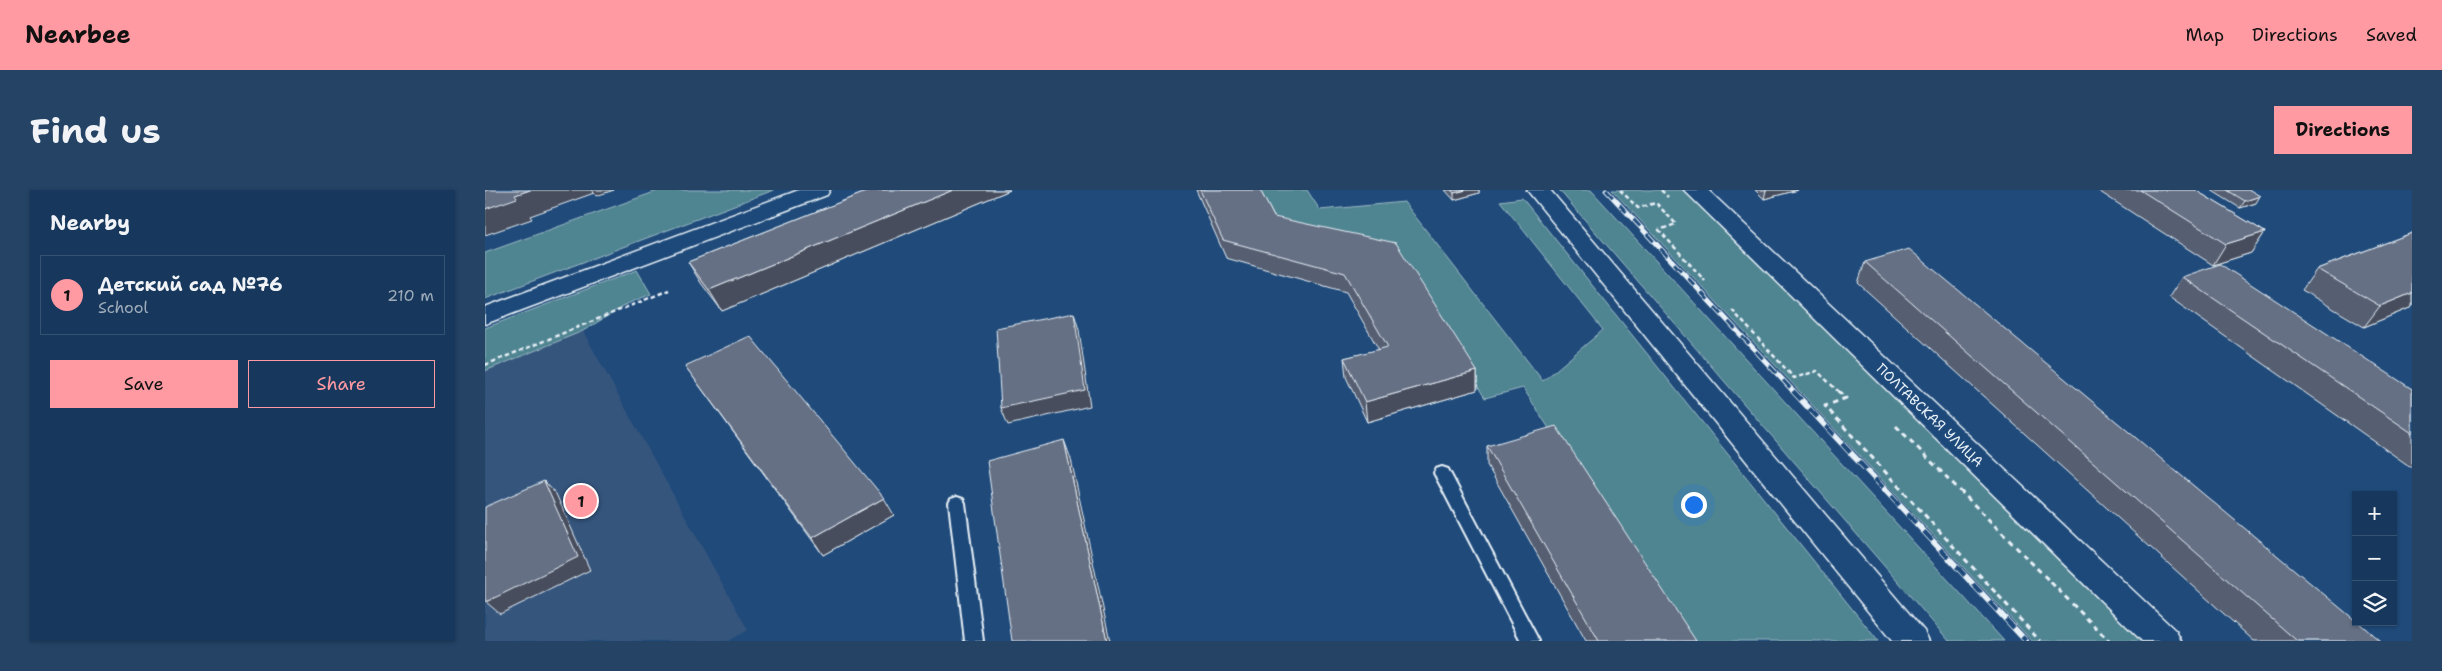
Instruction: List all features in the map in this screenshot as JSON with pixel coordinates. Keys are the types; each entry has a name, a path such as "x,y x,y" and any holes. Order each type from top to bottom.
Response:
{"street":[{"path":"485,316 819,190"},
{"path":"1537,190 1912,641"},
{"name":"ПОЛТАВСКАЯ УЛИЦА","path":"1695,190 2164,641"}],"lane":[{"path":"1442,473 1530,641"},
{"path":"957,503 974,641"}],"path":[{"path":"1620,190 1637,208 1656,203 1676,224 1659,230 1705,281"},
{"path":"485,364 669,290"},
{"path":"1732,310 1794,378 1817,371 1846,398 1825,406 2040,641"}],"shaded area":[{"path":"583,331 748,630 728,641 485,641 485,371"}],"green space":[{"path":"660,190 774,190 485,299 485,253"},
{"path":"1257,190 1307,190 1320,210 1404,202 1543,381 1603,330 1500,201 1522,198 1878,641 1686,641 1523,388 1485,398 1400,261 1279,235"},
{"path":"1559,190 1591,190 2004,641 1949,641"},
{"path":"1612,190 1684,190 2143,641 2032,641"},
{"path":"637,270 651,294 627,304 583,331 485,371 485,328"}],"building":[{"path":"485,190 530,190 515,195 517,198 485,209"},
{"path":"871,190 953,190 709,290 688,262"},
{"path":"1200,190 1260,190 1274,217 1396,243 1477,371 1365,402 1344,358 1388,347 1345,273 1223,240"},
{"path":"1451,190 1466,190 1454,193"},
{"path":"2140,190 2195,190 2265,232 2226,244"},
{"path":"2227,190 2250,190 2260,196 2245,201"},
{"path":"2412,233 2412,293 2380,306 2317,269"},
{"path":"1909,249 2352,618 2352,626 2363,626 2380,641 2297,641 1865,262"},
{"path":"2220,264 2412,389 2412,433 2182,277"},
{"path":"1074,313 1085,390 1001,408 996,328"},
{"path":"750,336 884,498 812,538 685,366"},
{"path":"1556,426 1696,641 1599,641 1487,446"},
{"path":"1064,440 1107,641 1012,641 987,461"},
{"path":"544,481 578,557 486,602 485,507"}],"railway":[{"path":"1606,190 1794,392"},
{"path":"1793,391 2026,641"}],"place":[{"name":"Детский сад №76","path":"581,501"}]}
